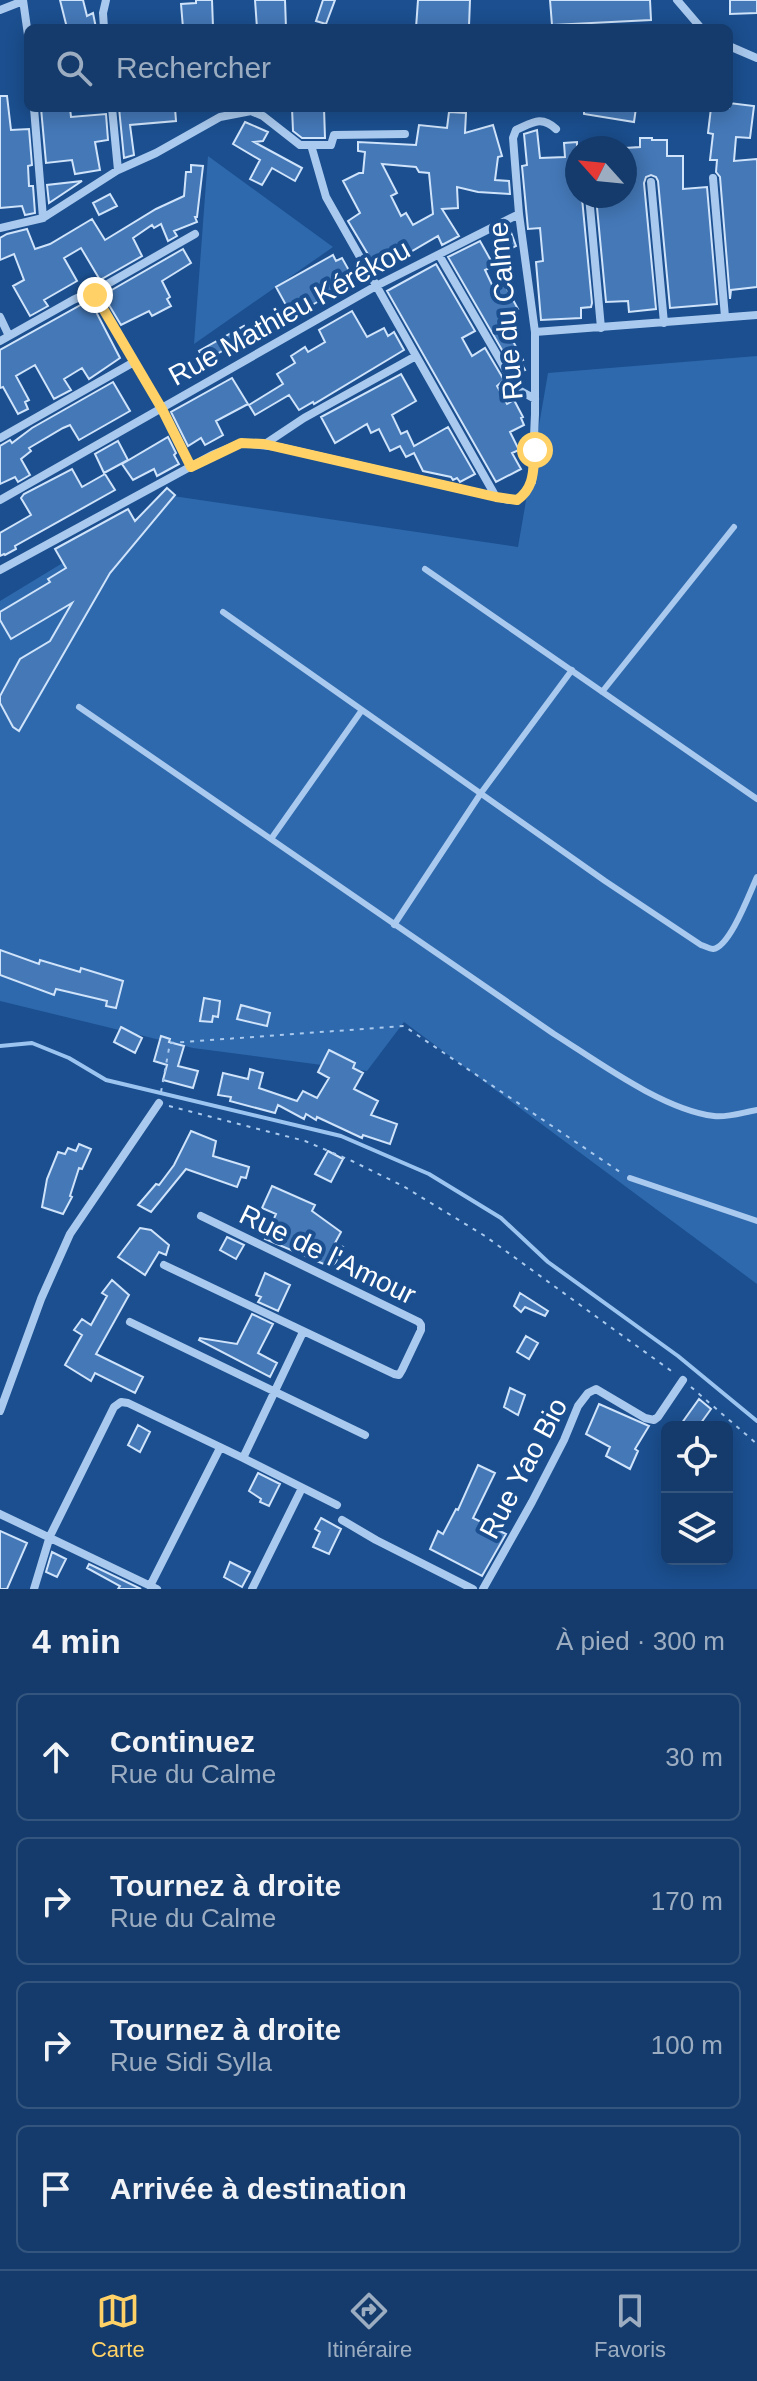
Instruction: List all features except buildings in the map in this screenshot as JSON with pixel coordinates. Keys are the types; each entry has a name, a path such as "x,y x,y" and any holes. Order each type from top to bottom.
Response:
{"street":[{"path":"104,24 106,0"},
{"path":"677,0 698,24"},
{"path":"0,10 23,1 26,24"},
{"path":"733,48 757,58"},
{"path":"34,112 43,218"},
{"path":"112,112 118,170"},
{"path":"0,228 43,218 118,170 156,153 220,117 246,112"},
{"path":"253,112 300,145 331,145 334,135 405,134"},
{"name":"Rue du Calme","path":"0,570 241,443 264,444 517,500 527,492 532,482 535,332 519,214 514,133 539,121 549,123 556,129"},
{"path":"311,145 326,197 496,497"},
{"path":"713,178 725,317"},
{"path":"651,182 664,323"},
{"path":"590,208 601,328"},
{"name":"Rue Mathieu Kérékou","path":"0,500 376,286 519,214"},
{"path":"0,341 195,234"},
{"path":"439,255 517,389 535,399"},
{"path":"90,294 98,298 162,409 191,467"},
{"path":"535,332 757,315"},
{"path":"0,317 9,336"},
{"path":"264,444 304,418 416,356"},
{"path":"0,438 134,362"},
{"path":"0,1411 41,1299 70,1234 159,1103"},
{"name":"Rue de l'Amour","path":"201,1216 421,1325 399,1375 303,1332"},
{"path":"164,1265 303,1332 243,1458"},
{"path":"130,1322 365,1435"},
{"name":"Rue Yao Bio","path":"483,1589 532,1502 578,1406 588,1393 596,1389 645,1418 654,1420 683,1380"},
{"path":"34,1589 50,1536 114,1407 121,1402 337,1505"},
{"path":"0,1514 154,1587 220,1448"},
{"path":"252,1589 302,1488"},
{"path":"342,1520 473,1589"}],"lane":[{"path":"602,692 734,527"},
{"path":"425,569 757,799"},
{"path":"223,612 605,881 710,949 725,942 757,877"},
{"path":"394,925 481,793 572,670"},
{"path":"79,707 554,1034 661,1098 690,1111 717,1117 757,1110"},
{"path":"271,839 362,710"},
{"path":"630,1178 757,1221"}],"path":[{"path":"630,1178 404,1026 170,1043 159,1103 305,1141 403,1186 485,1236 683,1380 757,1444"}],"shaded area":[{"path":"208,156 333,247 194,344"},
{"path":"757,356 757,1284 404,1022 367,1071 193,1048 0,1001 0,601 173,496 518,547 548,373"}],"waterway":[{"path":"0,1046 32,1043 69,1058 106,1080 341,1136 429,1174 501,1218 548,1262 678,1356 757,1421"}],"route":[{"path":"95,295 162,409 191,467 241,443 264,444 517,500 527,492 532,482 535,450"}]}
